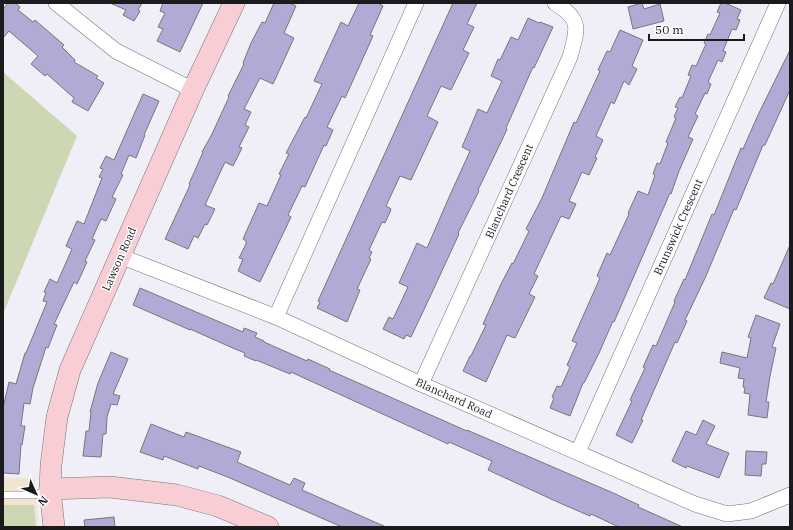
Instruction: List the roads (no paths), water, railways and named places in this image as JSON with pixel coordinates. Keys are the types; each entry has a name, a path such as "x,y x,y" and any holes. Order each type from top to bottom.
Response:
{"street":[{"path":"56,3 116,51 193,90"},
{"name":"Lawson Road","path":"54,527 50,489 51,465 57,417 70,370 193,90 234,3"},
{"path":"276,317 416,3"},
{"name":"Blanchard Crescent","path":"421,384 570,57 577,31 574,19 566,9 555,3"},
{"name":"Brunswick Crescent","path":"578,452 778,3"},
{"name":"Blanchard Road","path":"120,256 276,317 421,384 695,504 727,514 751,511 790,494"},
{"path":"50,489 110,487 177,495 218,506 268,527"}],"lane":[{"path":"3,495 35,495 50,489"}]}
